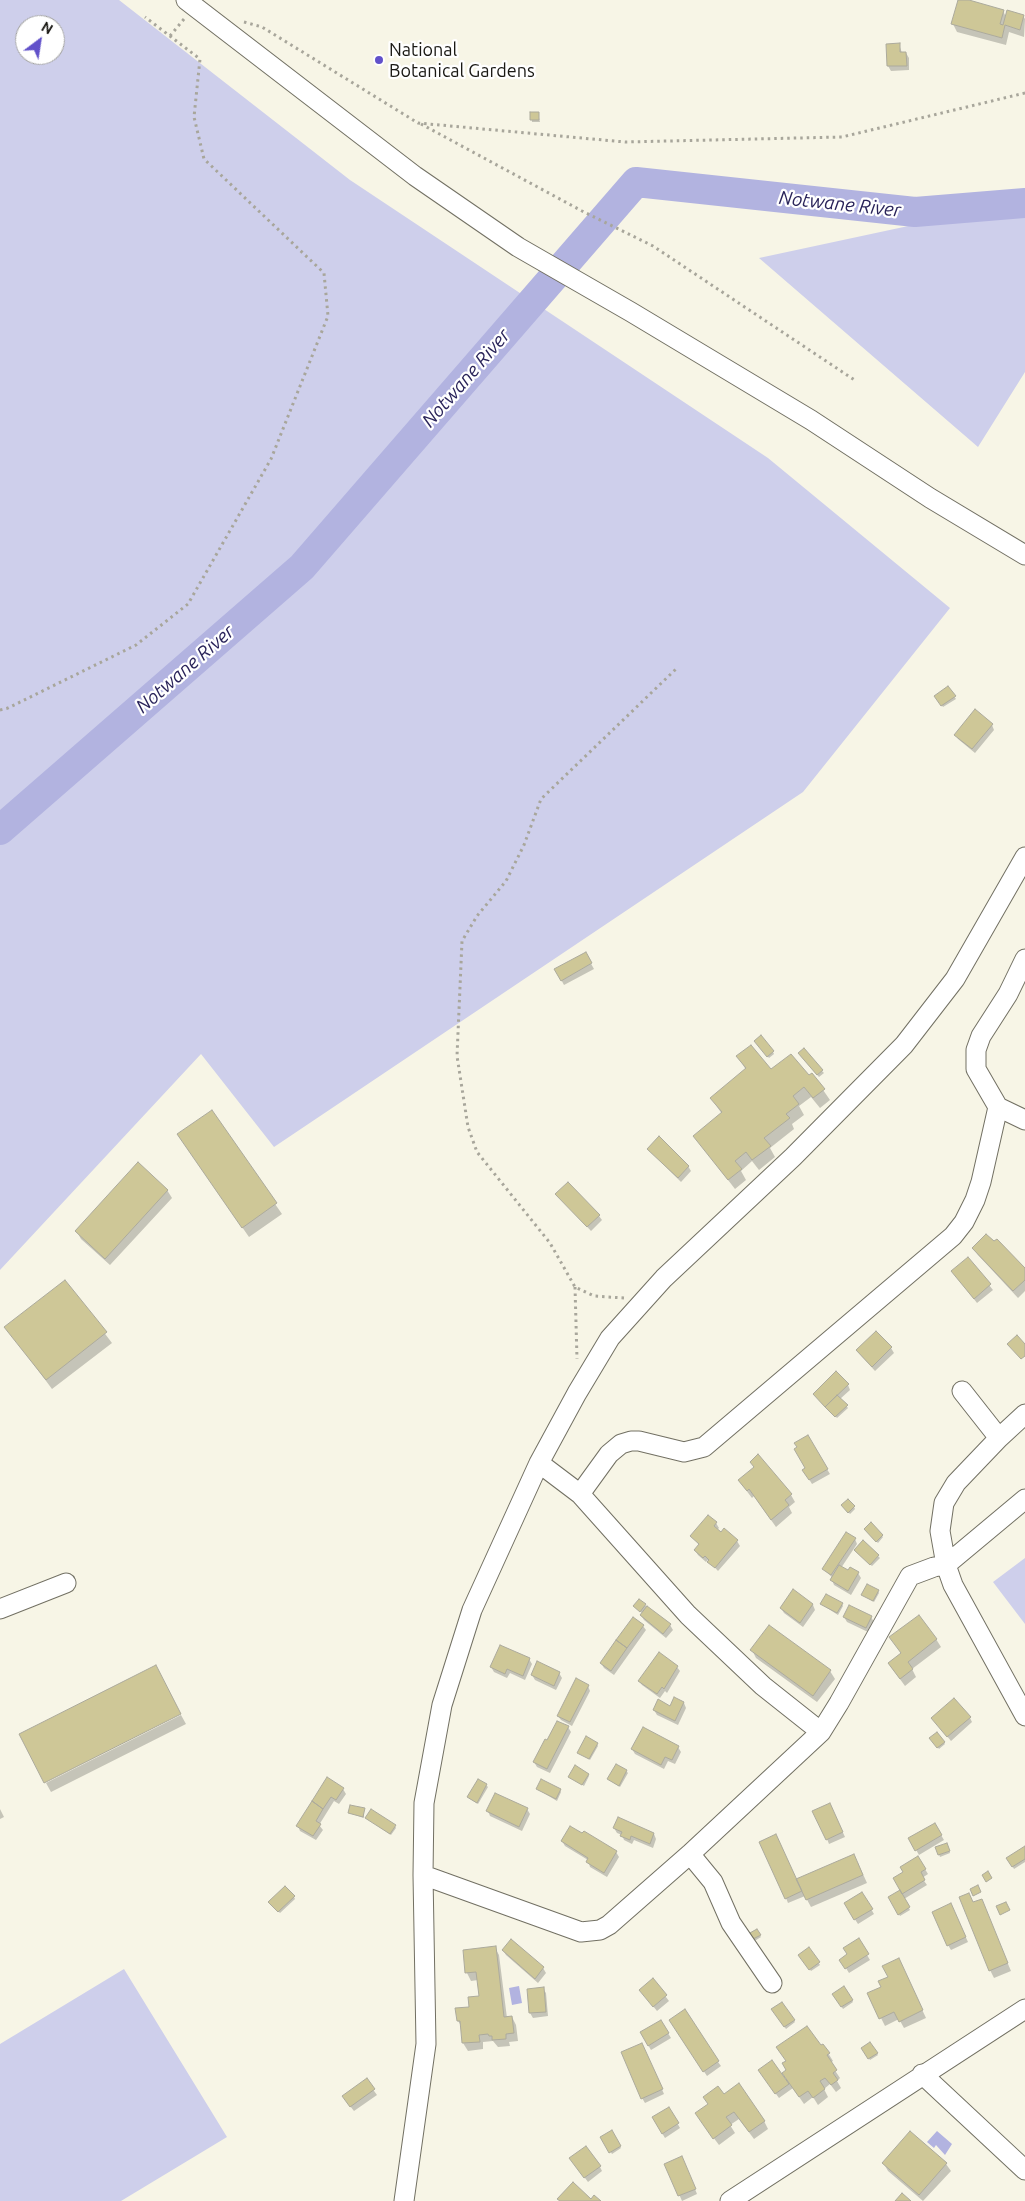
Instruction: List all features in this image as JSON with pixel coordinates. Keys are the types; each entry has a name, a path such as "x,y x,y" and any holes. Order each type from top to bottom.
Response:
{"street":[{"path":"186,0 415,176 518,247 811,420 930,498 1025,555"},
{"path":"404,2201 426,2044 423,1875 424,1803 442,1705 472,1610 539,1463 577,1393 610,1338 651,1293 793,1157 904,1045 955,979 1025,857"},
{"path":"1025,958 1008,994 981,1036 976,1050 976,1069 998,1107 1025,1120"},
{"path":"580,1494 609,1454 621,1444 639,1441 684,1452 704,1446 953,1236 964,1222 975,1200 981,1182 998,1107"},
{"path":"962,1391 999,1438"},
{"path":"1025,1414 956,1483 944,1503 940,1531 946,1565 953,1585 1025,1716"},
{"path":"539,1463 580,1494 688,1615 764,1686 820,1732"},
{"path":"423,1875 565,1928 581,1932 592,1932 609,1925 690,1854 820,1732 839,1703 910,1576 919,1571 946,1565 1025,1499"},
{"path":"0,1610 66,1583"},
{"path":"690,1854 713,1882 731,1923 772,1983"},
{"path":"730,2201 922,2074 1025,2009"},
{"path":"922,2074 1025,2170"}],"path":[{"path":"0,710 8,708 136,646 188,604 272,459 328,316 324,273 204,160 194,117 200,59 145,16"},
{"path":"236,19 262,27 418,123 653,246 856,381"},
{"path":"418,123 626,142 842,137 1025,93"},
{"path":"577,1393 578,1330 575,1287 550,1243 477,1152 468,1127 457,1056 462,941 477,916 506,881 524,845 541,799 676,669"},
{"path":"575,1287 594,1296 625,1298 651,1293"}],"shaded area":[{"path":"0,0 119,0 350,180 768,458 950,608 803,792 274,1147 201,1054 0,1270"},
{"path":"1025,201 1025,372 978,447 759,258"},
{"path":"1025,1558 1025,1624 993,1582"},
{"path":"124,1969 227,2137 121,2201 0,2201 0,2044"},
{"path":"519,1986 522,2003 512,2005 509,1988"},
{"path":"937,2131 952,2144 945,2155 936,2145 934,2148 927,2142"}],"building":[{"path":"958,0 969,0 1004,10 1000,24 1003,25 1007,10 1024,15 1020,30 1005,25 1002,38 951,24"},
{"path":"900,43 900,52 906,52 907,66 887,66 886,44"},
{"path":"530,112 539,112 539,120 530,120"},
{"path":"948,686 956,696 941,706 934,696"},
{"path":"975,709 993,724 972,749 954,735"},
{"path":"586,952 592,963 561,981 554,969"},
{"path":"761,1035 774,1051 767,1057 754,1041"},
{"path":"751,1045 771,1069 791,1054 809,1075 812,1073 825,1089 813,1098 804,1087 793,1096 799,1104 786,1114 790,1118 764,1138 771,1146 752,1160 746,1152 735,1161 742,1169 728,1180 693,1136 722,1112 710,1098 746,1068 736,1056"},
{"path":"804,1048 823,1070 817,1075 798,1053"},
{"path":"212,1110 277,1203 242,1228 177,1134"},
{"path":"659,1136 689,1166 678,1178 647,1149"},
{"path":"138,1162 168,1190 105,1259 75,1231"},
{"path":"568,1182 600,1215 587,1227 555,1194"},
{"path":"986,1234 994,1241 997,1239 1025,1268 1025,1280 1013,1291 972,1248"},
{"path":"968,1257 991,1284 974,1299 951,1271"},
{"path":"65,1280 107,1332 46,1380 4,1327"},
{"path":"876,1331 892,1347 872,1367 856,1350"},
{"path":"1017,1335 1025,1344 1025,1356 1021,1359 1007,1344"},
{"path":"836,1371 849,1384 825,1407 813,1394"},
{"path":"837,1395 848,1405 835,1417 825,1407"},
{"path":"808,1435 828,1469 809,1480 802,1470 805,1468 794,1449 797,1447 794,1443"},
{"path":"758,1454 792,1494 785,1500 789,1505 771,1520 749,1489 747,1491 738,1480 754,1467 750,1462"},
{"path":"848,1499 855,1506 848,1513 841,1505"},
{"path":"708,1515 717,1522 714,1526 721,1532 724,1528 738,1540 715,1568 707,1562 709,1560 705,1556 703,1558 694,1550 699,1544 690,1536"},
{"path":"871,1522 883,1535 876,1542 864,1529"},
{"path":"846,1532 856,1538 831,1575 822,1569"},
{"path":"863,1540 879,1555 870,1565 854,1550"},
{"path":"839,1565 848,1570 850,1567 859,1572 848,1591 830,1580"},
{"path":"867,1584 879,1590 873,1601 861,1595"},
{"path":"793,1589 813,1604 800,1623 780,1608"},
{"path":"826,1594 843,1603 837,1613 820,1604"},
{"path":"639,1599 646,1604 640,1612 633,1606"},
{"path":"849,1605 872,1616 866,1628 843,1617"},
{"path":"647,1606 671,1624 663,1634 640,1615"},
{"path":"919,1615 937,1639 908,1662 913,1669 900,1679 888,1663 901,1653 889,1637"},
{"path":"633,1617 644,1625 627,1648 616,1640"},
{"path":"769,1625 831,1670 813,1696 750,1650"},
{"path":"616,1640 627,1648 611,1671 600,1663"},
{"path":"500,1645 530,1658 523,1676 507,1669 505,1674 490,1667"},
{"path":"659,1652 678,1666 664,1689 662,1687 657,1694 638,1681"},
{"path":"537,1661 560,1672 554,1686 531,1675"},
{"path":"156,1665 181,1714 44,1783 19,1734"},
{"path":"576,1678 589,1685 570,1722 557,1716"},
{"path":"674,1697 684,1702 675,1721 653,1710 658,1699 670,1706"},
{"path":"954,1698 971,1717 947,1737 931,1718"},
{"path":"557,1721 569,1726 547,1769 533,1762"},
{"path":"643,1727 679,1746 672,1760 665,1757 661,1765 631,1749"},
{"path":"937,1732 945,1742 937,1748 929,1738"},
{"path":"586,1736 598,1743 589,1759 577,1753"},
{"path":"616,1764 627,1770 619,1786 607,1779"},
{"path":"575,1765 589,1774 582,1785 568,1777"},
{"path":"327,1777 344,1788 336,1800 331,1797 323,1809 312,1801"},
{"path":"478,1779 487,1784 477,1803 467,1797"},
{"path":"541,1779 561,1789 556,1799 536,1789"},
{"path":"495,1793 528,1808 519,1827 486,1811"},
{"path":"312,1801 323,1809 316,1821 321,1824 313,1836 296,1826"},
{"path":"830,1803 843,1832 826,1840 812,1811"},
{"path":"350,1805 365,1808 363,1817 348,1813"},
{"path":"371,1809 396,1825 390,1834 365,1818"},
{"path":"618,1817 654,1833 650,1844 631,1836 630,1840 620,1836 622,1832 613,1828"},
{"path":"935,1823 942,1835 915,1851 908,1838"},
{"path":"570,1826 582,1833 584,1831 617,1851 604,1873 586,1862 588,1858 561,1841"},
{"path":"776,1834 802,1891 785,1899 759,1842"},
{"path":"947,1843 950,1851 938,1855 935,1847"},
{"path":"1025,1846 1025,1859 1012,1867 1006,1858"},
{"path":"854,1854 863,1875 806,1900 796,1879"},
{"path":"918,1856 926,1869 921,1872 925,1880 902,1894 893,1878 903,1872 900,1867"},
{"path":"988,1871 992,1878 986,1882 982,1875"},
{"path":"978,1885 981,1892 973,1896 970,1889"},
{"path":"285,1886 295,1896 278,1912 268,1902"},
{"path":"900,1890 910,1907 898,1915 888,1897"},
{"path":"862,1892 873,1909 854,1920 844,1903"},
{"path":"969,1893 973,1902 982,1899 1008,1963 989,1971 959,1897"},
{"path":"1006,1902 1010,1910 1000,1915 996,1906"},
{"path":"951,1903 966,1937 947,1946 932,1912"},
{"path":"757,1929 761,1935 751,1940 748,1934"},
{"path":"859,1938 869,1954 845,1969 839,1960 847,1954 843,1948"},
{"path":"511,1939 544,1967 535,1979 502,1950"},
{"path":"496,1946 504,2017 512,2016 514,2033 506,2034 506,2039 492,2040 492,2036 488,2034 479,2035 480,2042 462,2043 460,2021 457,2021 455,2008 469,2007 468,1997 479,1996 476,1972 465,1973 463,1950"},
{"path":"809,1947 820,1962 809,1970 798,1955"},
{"path":"899,1958 923,2010 899,2022 894,2012 879,2019 867,1993 881,1987 878,1981 888,1977 882,1966"},
{"path":"653,1978 667,1995 653,2007 639,1990"},
{"path":"844,1986 853,2000 841,2007 832,1994"},
{"path":"544,1987 546,2012 529,2013 527,1989"},
{"path":"782,2002 795,2020 784,2027 771,2009"},
{"path":"685,2009 719,2061 703,2072 669,2020"},
{"path":"661,2020 669,2033 648,2046 640,2032"},
{"path":"807,2026 821,2045 823,2044 830,2053 827,2055 837,2070 833,2073 838,2080 831,2085 825,2078 820,2081 825,2089 813,2098 808,2091 799,2097 782,2073 786,2070 782,2063 786,2061 776,2047"},
{"path":"870,2042 878,2053 868,2059 861,2048"},
{"path":"642,2043 663,2089 641,2099 621,2052"},
{"path":"772,2060 789,2084 775,2094 758,2070"},
{"path":"367,2078 375,2089 350,2107 342,2096"},
{"path":"739,2083 765,2121 749,2132 734,2112 726,2117 732,2125 713,2139 695,2113 708,2104 703,2097 718,2086 724,2094"},
{"path":"669,2107 679,2123 662,2134 652,2117"},
{"path":"612,2130 621,2146 609,2153 600,2137"},
{"path":"910,2131 947,2163 919,2195 882,2163"},
{"path":"586,2146 601,2166 584,2178 569,2158"},
{"path":"682,2156 696,2189 678,2196 664,2164"},
{"path":"573,2182 591,2199 594,2195 601,2201 560,2201 557,2199"},
{"path":"902,2193 911,2201 895,2201"}],"waterway":[{"name":"Notwane River","path":"0,830 302,567 636,182 915,212 1025,203"}],"place":[{"name":"National Botanical Gardens","path":"379,60"}]}
